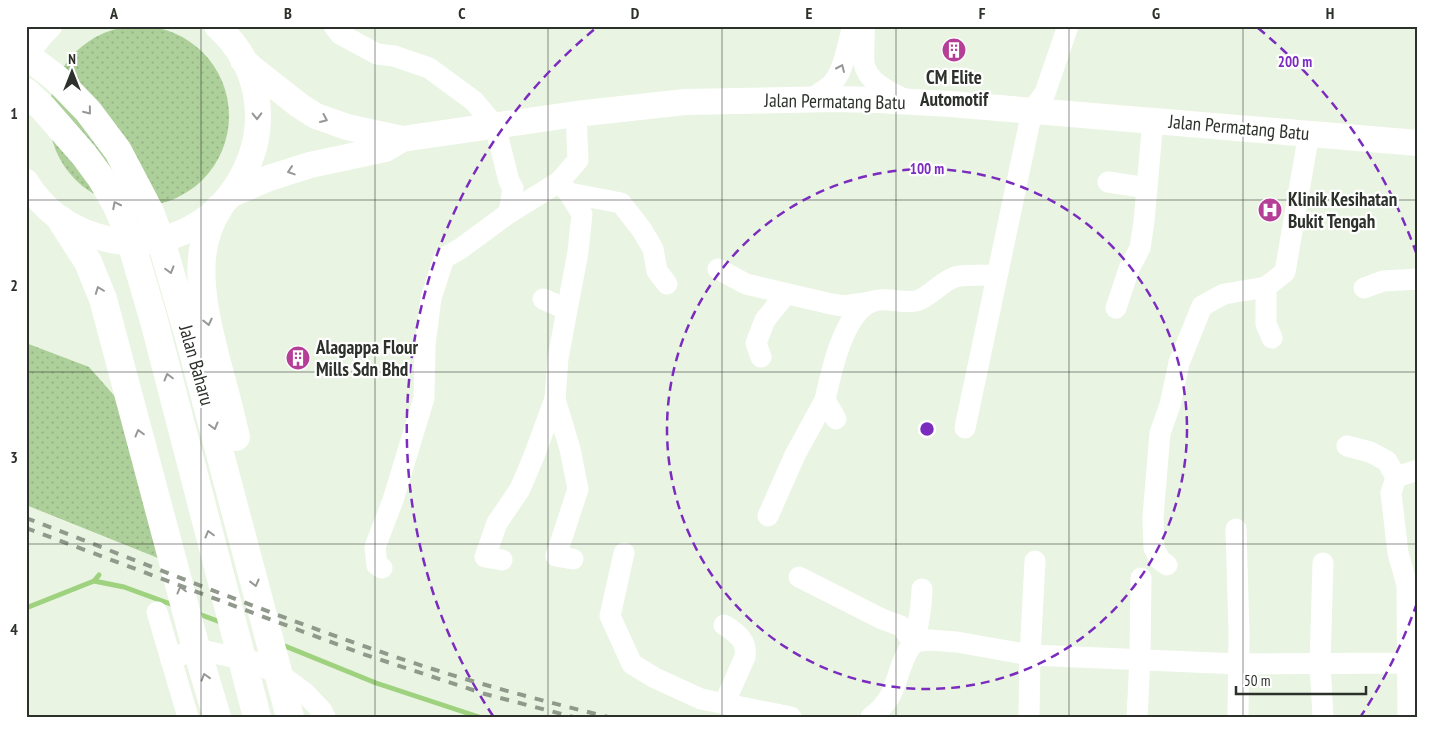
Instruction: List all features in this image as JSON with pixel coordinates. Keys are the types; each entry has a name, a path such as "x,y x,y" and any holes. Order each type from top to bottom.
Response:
{"highway":[{"name":"Jalan Baharu","path":"26,54 57,79 88,111 118,151 150,212 162,244 197,364 290,717"},
{"name":"Jalan Baharu","path":"26,92 84,154 116,204 128,232 152,312 257,717"},
{"path":"226,201 211,220 203,252 204,302 215,354 308,717"},
{"path":"61,220 88,262 103,299 193,637 217,717"}],"main road":[{"path":"26,54 49,26"},
{"path":"26,182 39,200 61,220 74,228 96,236 119,241 158,240 180,233 208,218 226,201 248,166 257,136 256,97 250,74 243,60 220,28"},
{"name":"Jalan Permatang Batu","path":"243,60 294,102 316,116 347,128 402,139 576,114 685,102 812,99 911,102 1153,120 1418,143"},
{"name":"Jalan Permatang Batu","path":"226,201 269,178 310,165 385,149 402,139"}],"street":[{"path":"334,26 340,34 377,54 394,56 429,68 474,101 495,126 509,181 513,188 509,213"},
{"path":"812,99 831,84 838,74 853,26"},
{"path":"864,26 864,65 869,75 890,92 911,102"},
{"path":"965,428 1032,111 1046,93 1068,26"},
{"path":"382,568 377,565 375,548 393,500 424,398 425,344 431,298 444,258 509,213 564,187 578,160 576,114"},
{"path":"1116,308 1129,269 1140,248 1153,120"},
{"path":"1167,565 1160,560 1154,548 1153,517 1160,433 1170,405 1179,363 1202,306 1224,294 1266,287 1285,272 1309,133"},
{"path":"1108,182 1147,188"},
{"path":"564,187 621,202 642,230 653,249 656,271 667,284"},
{"path":"502,560 485,557 497,523 520,489 554,399 558,358 578,252 582,214 564,187"},
{"path":"718,269 746,284 844,306 886,300 917,300 956,277 997,275"},
{"path":"1364,288 1383,281 1406,278 1418,279"},
{"path":"1266,287 1266,324 1272,338"},
{"path":"760,358 756,343 765,320 786,294"},
{"path":"543,299 566,309"},
{"path":"768,516 795,455 825,400 831,372 842,338 855,315 871,302"},
{"path":"554,399 570,449 578,489 556,556 573,559"},
{"path":"825,400 836,419"},
{"path":"1348,446 1370,452 1387,461 1396,477 1391,494 1398,553 1407,586 1408,639 1412,663 1408,717"},
{"path":"1396,477 1418,470"},
{"path":"1236,529 1239,664 1238,717"},
{"path":"624,553 610,616 632,664 655,678 701,699 791,717"},
{"path":"1029,717 1035,561"},
{"path":"1323,563 1320,664 1323,717"},
{"path":"799,576 901,626 913,642"},
{"path":"1137,717 1141,578"},
{"path":"871,717 882,708 893,693 905,657 913,642 922,598 922,589"},
{"path":"157,612 188,717"},
{"path":"724,625 738,634 746,650 745,657 724,704"},
{"path":"913,642 929,640 957,642 1030,655 1239,664 1412,663"},
{"path":"171,660 186,652 201,650 255,662 305,693 322,711 325,717"}],"green space":[{"path":"139,26 157,28 173,33 189,41 208,59 214,66 225,90 229,116 227,134 222,150 214,166 196,185 189,191 165,202 139,206 121,204 105,199 89,191 70,173 64,166 53,142 49,116 51,98 56,82 64,66 82,47 89,41 113,30"},
{"path":"26,343 89,367 118,400 163,560 26,505"}],"waterway":[{"path":"26,608 94,581 99,575"},
{"path":"94,581 124,587 176,606"},
{"path":"196,613 223,623"},
{"path":"280,644 376,683 479,717"}],"railway":[{"path":"26,518 225,595 376,650 471,681 608,717"},
{"path":"26,528 363,654 485,694 573,717"}],"place":[{"name":"CM Elite Automotif","path":"954,50"},
{"name":"Klinik Kesihatan Bukit Tengah","path":"1270,210"},
{"name":"Alagappa Flour Mills Sdn Bhd","path":"298,358"}]}
